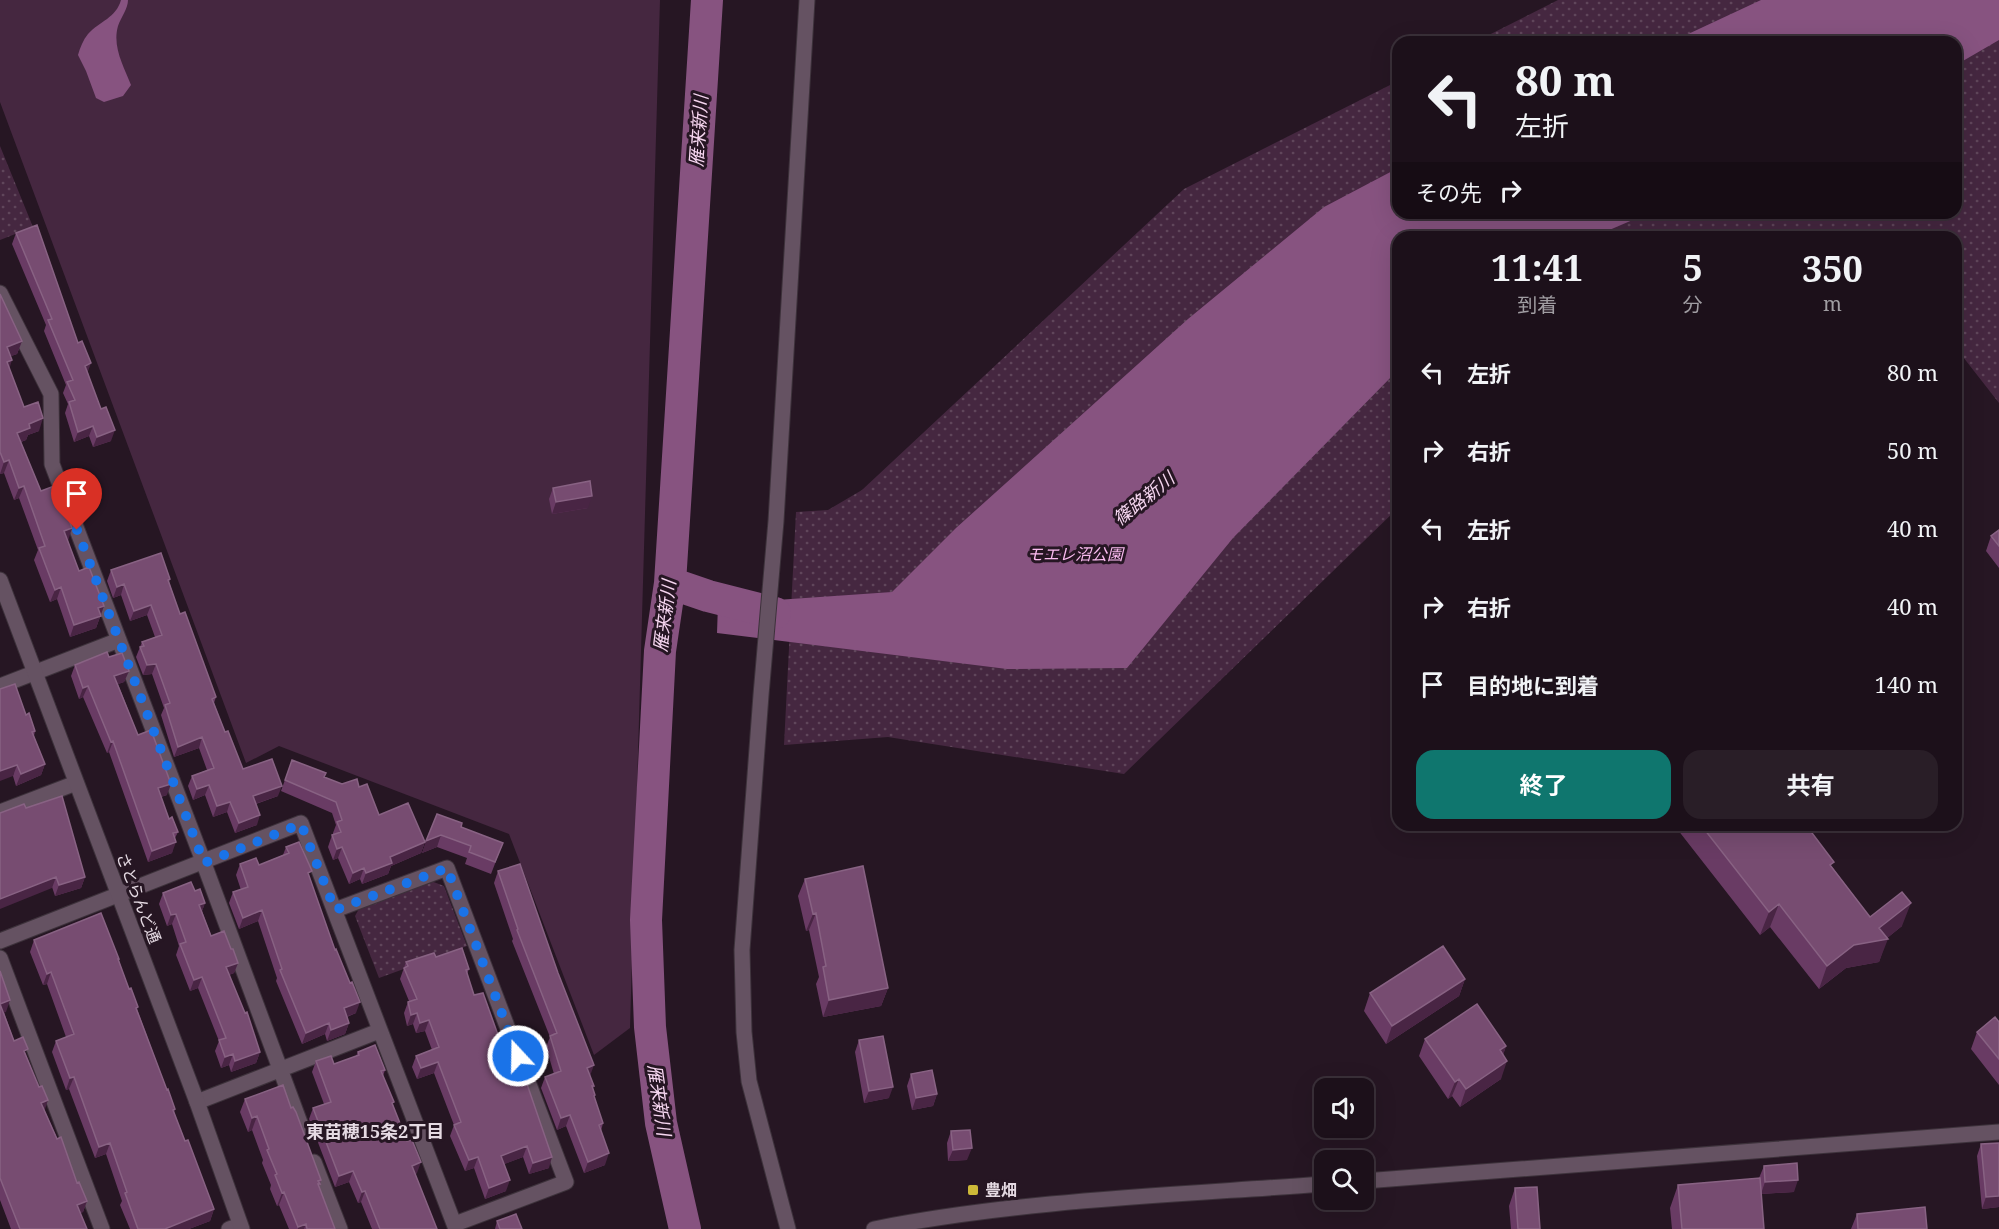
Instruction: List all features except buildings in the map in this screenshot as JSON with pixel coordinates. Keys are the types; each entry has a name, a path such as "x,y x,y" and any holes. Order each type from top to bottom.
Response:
{"street":[{"path":"788,1229 749,1081 744,1032 742,950 761,695 776,534 807,0"},
{"path":"0,293 51,394 52,464 340,1229"},
{"name":"さとらんど通","path":"0,580 197,1102 237,1228"},
{"path":"0,686 119,640"},
{"path":"0,812 76,783"},
{"path":"0,941 301,824 456,1227 566,1182 447,868 335,910"},
{"path":"0,958 102,1229"},
{"path":"197,1102 379,1031"},
{"path":"1374,1180 1999,1132"},
{"path":"874,1229 914,1221 1024,1207 1314,1185"}],"green space":[{"path":"0,0 660,0 630,1028 594,1055 509,834 279,746 246,763 0,102"},
{"name":"モエレ沼公園","path":"1558,0 1999,0 1999,403 1962,356 1962,231 1392,231 1392,514 1124,774 888,737 784,745 796,512 828,510 862,490 1184,189 1392,84 1392,219 1962,219 1962,36 1487,36"},
{"path":"0,146 33,227 0,240"},
{"path":"431,881 444,886 467,946 379,978 355,916 360,907"}],"water":[{"path":"121,0 128,0 128,3 118,26 117,42 131,85 123,96 104,102 96,98 78,55 88,34 112,15"},
{"path":"1761,0 1999,0 1999,40 1962,62 1962,36 1684,36"},
{"path":"1392,171 1392,219 1635,219 1607,231 1392,231 1392,376 1233,538 1127,668 1007,669 717,633 718,604 892,592 956,528 1188,319 1324,207"}],"waterway":[{"name":"雁来新川","path":"685,1229 661,1123 650,1027 646,920 660,651 670,583 707,0"},
{"name":"篠路新川","path":"670,583 708,596 775,613"}],"place":[{"name":"豊畑","path":"973,1190"}],"district":[{"name":"東苗穂15条2丁目","path":"375,1132"}],"route":[{"path":"77,530 204,863 301,824 335,910 447,868 518,1056"}]}
